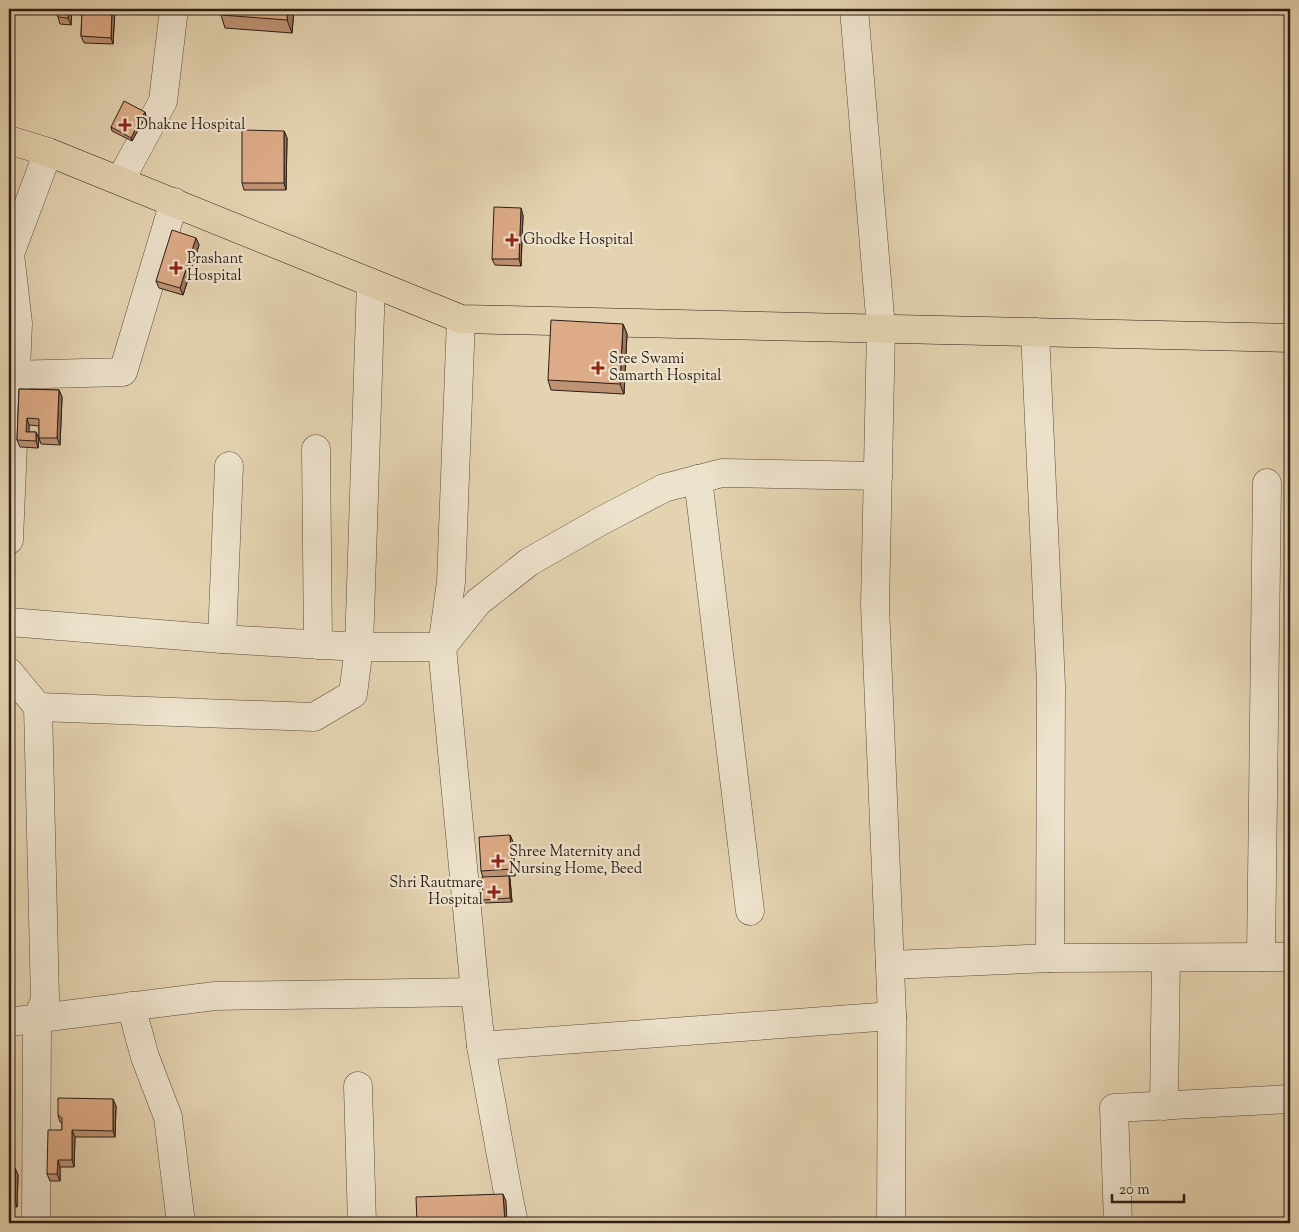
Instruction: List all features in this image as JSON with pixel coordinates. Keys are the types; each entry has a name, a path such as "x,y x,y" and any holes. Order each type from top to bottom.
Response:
{"main road":[{"path":"9,140 48,152 174,202 460,319 1290,338"}],"street":[{"path":"120,181 163,101 174,9"},
{"path":"854,9 881,328 875,605 892,1016 891,1223"},
{"path":"9,540 12,375 18,323 10,254 48,152"},
{"path":"12,375 122,372 174,202"},
{"path":"38,707 314,717 353,694 359,646 372,283"},
{"path":"460,319 451,582 442,647 474,992 481,1046 514,1223"},
{"path":"1035,332 1051,684 1050,958"},
{"path":"316,449 318,645"},
{"path":"222,639 229,466"},
{"path":"442,647 478,602 529,562 601,520 664,488 722,473 878,476"},
{"path":"698,479 750,911"},
{"path":"1261,957 1267,483"},
{"path":"9,622 318,645 442,647"},
{"path":"9,672 38,707 45,1000 37,1019 36,1223"},
{"path":"890,965 1050,958 1290,957"},
{"path":"1164,1106 1166,958"},
{"path":"9,1022 215,996 474,992"},
{"path":"131,1006 145,1057 168,1117 181,1223"},
{"path":"481,1046 892,1016"},
{"path":"358,1086 362,1223"},
{"path":"1118,1223 1114,1108 1290,1099"}],"building":[{"path":"58,9 69,9 68,18 58,17"},
{"path":"82,9 112,9 111,38 81,36"},
{"path":"221,9 288,9 287,20 221,15"},
{"path":"124,101 145,112 131,138 111,127"},
{"path":"242,130 284,131 284,183 242,183"},
{"path":"494,207 521,208 519,259 492,259"},
{"path":"172,230 196,238 180,288 156,281"},
{"path":"551,320 623,324 620,384 548,380"},
{"path":"19,389 59,390 57,438 39,438 39,419 27,418 26,432 36,432 36,441 17,440"},
{"path":"510,835 512,869 481,871 479,837"},
{"path":"509,876 510,898 483,900 482,877"},
{"path":"58,1098 113,1099 113,1131 72,1130 72,1160 58,1160 57,1174 47,1174 48,1130 62,1130 62,1118 58,1115"},
{"path":"9,1168 15,1168 15,1200 9,1200"},
{"path":"503,1194 505,1223 417,1223 416,1197"}],"place":[{"name":"Dhakne Hospital","path":"125,125"},
{"name":"Ghodke Hospital","path":"512,240"},
{"name":"Prashant Hospital","path":"176,268"},
{"name":"Sree Swami Samarth Hospital","path":"598,368"},
{"name":"Shree Maternity and Nursing Home, Beed","path":"498,861"},
{"name":"Shri Rautmare Hospital","path":"494,892"}]}
